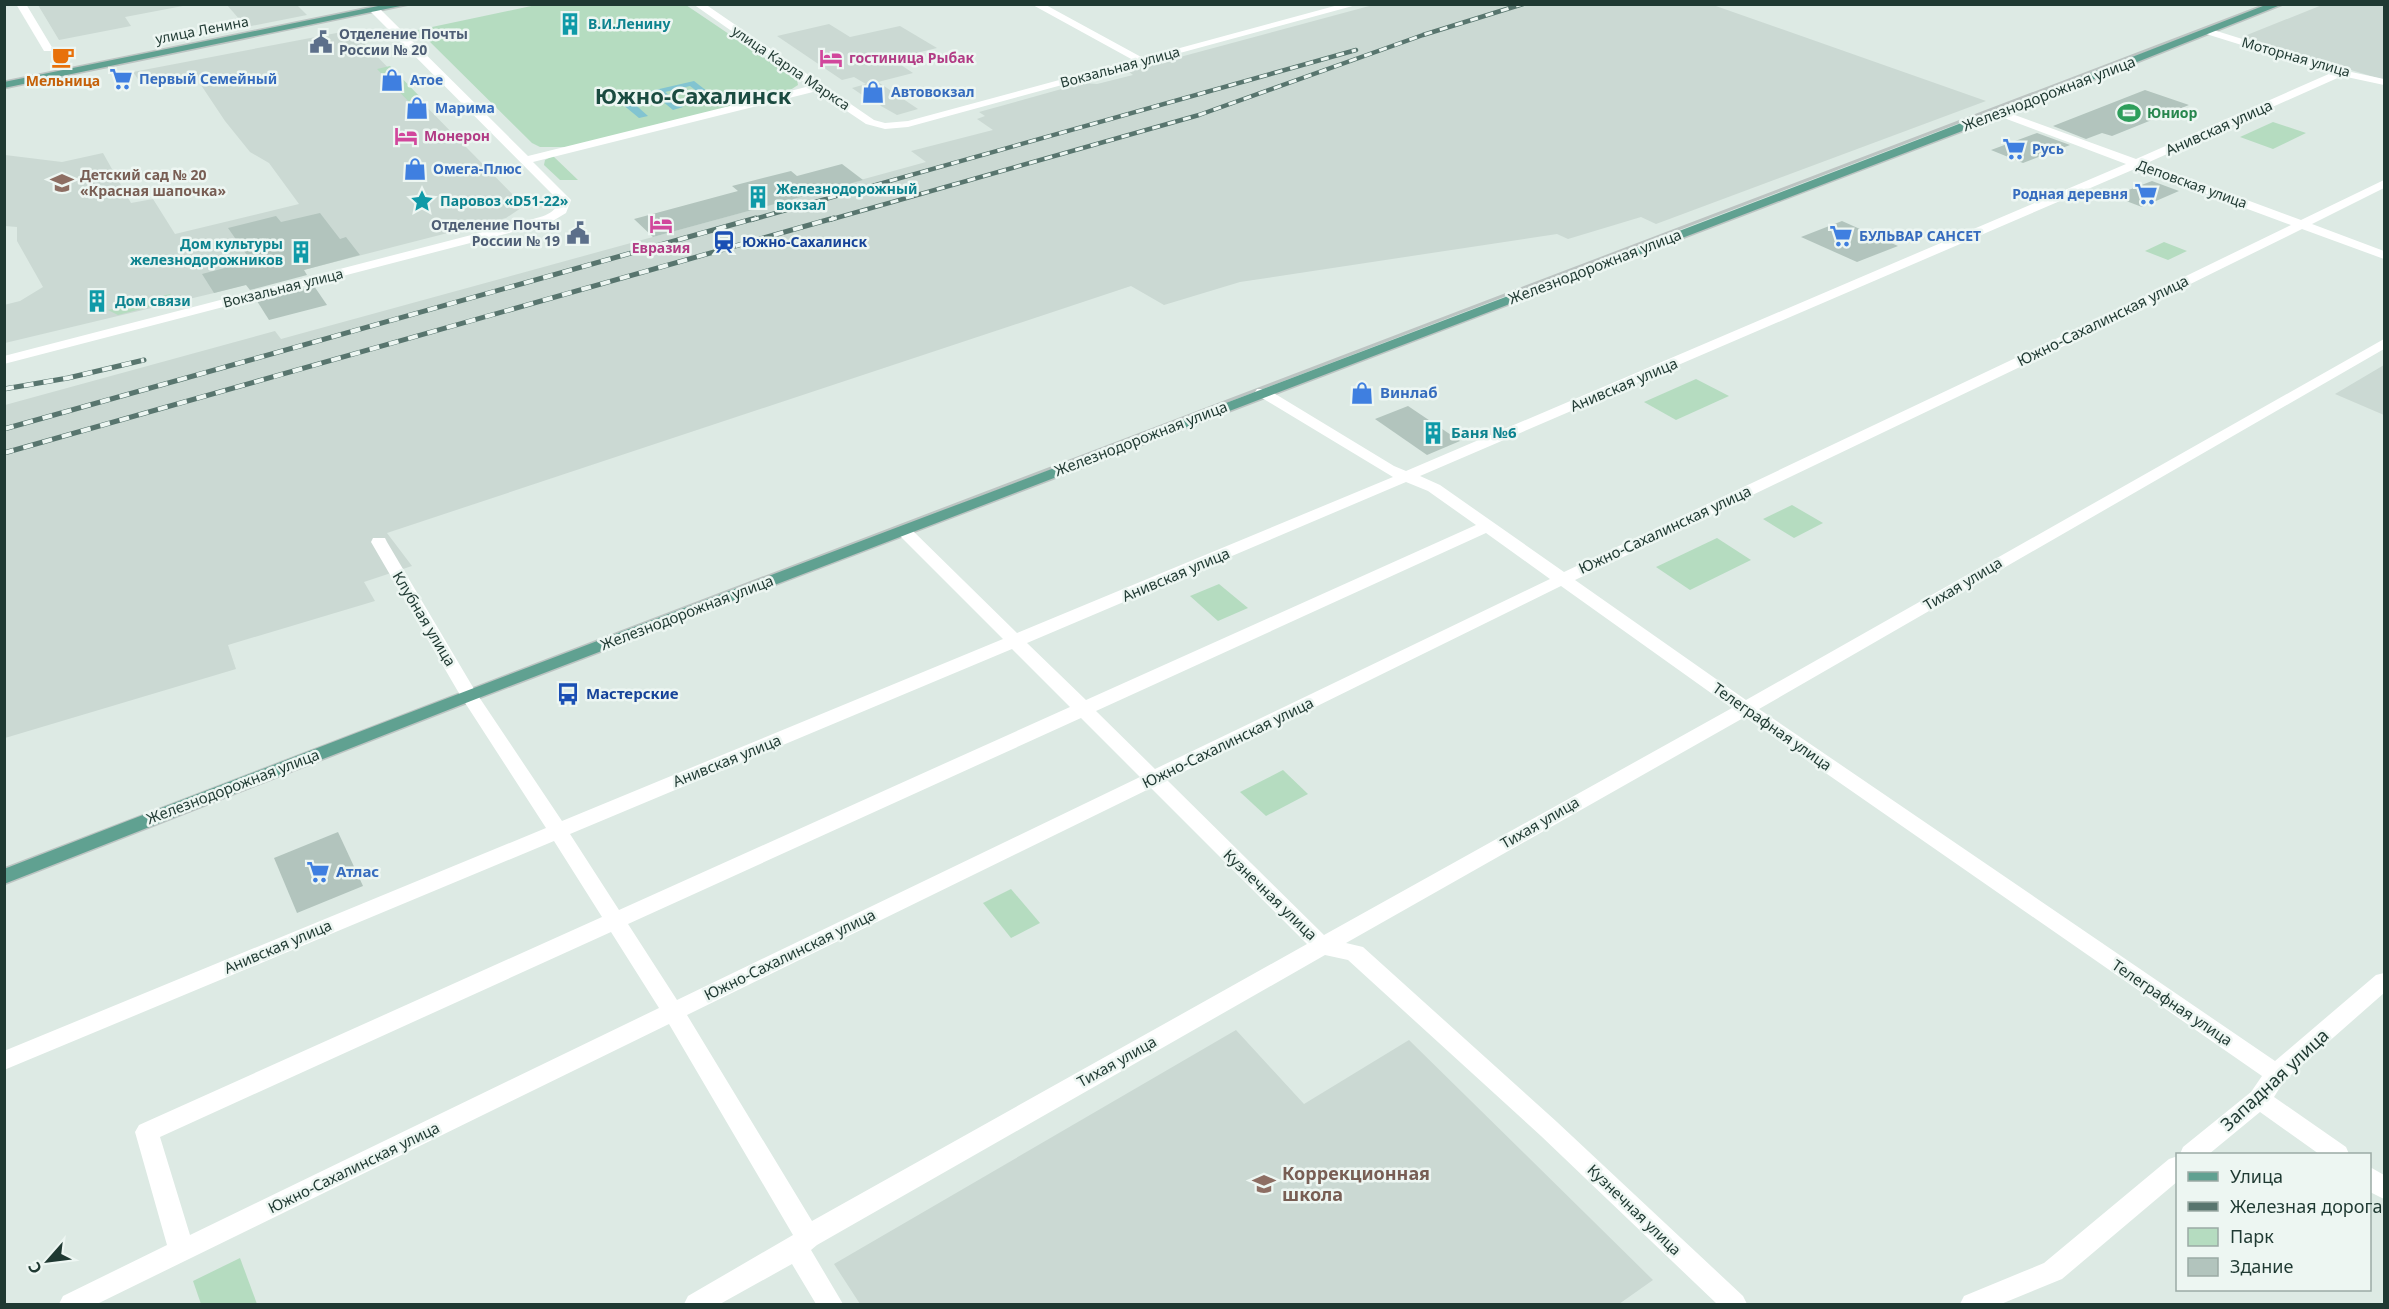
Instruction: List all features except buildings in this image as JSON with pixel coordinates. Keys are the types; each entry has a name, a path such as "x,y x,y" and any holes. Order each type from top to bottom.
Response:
{"main road":[{"name":"улица Ленина","path":"4,85 372,8 405,4"},
{"name":"Железнодорожная улица","path":"4,877 469,695 2000,113 2278,4"}],"street":[{"path":"21,4 48,49"},
{"name":"улица Карла Маркса","path":"698,4 870,122 885,126"},
{"path":"1036,4 1142,61"},
{"name":"Вокзальная улица","path":"885,126 908,124 1355,4"},
{"path":"372,8 526,160 819,87"},
{"name":"Моторная улица","path":"2207,32 2341,73 2385,82"},
{"name":"Анивская улица","path":"4,1061 1018,642 1410,477 2139,164 2341,73"},
{"name":"Деповская улица","path":"2000,113 2385,255"},
{"name":"Вокзальная улица","path":"4,360 518,227 561,212 566,206 565,200 526,160"},
{"name":"Южно-Сахалинская улица","path":"72,1305 1563,579 2086,330 2385,184"},
{"name":"Тихая улица","path":"697,1305 802,1242 1322,946 1746,709 2385,343"},
{"name":"Телеграфная улица","path":"1262,392 1388,469 1434,488 1746,709 2276,1074"},
{"path":"182,1252 147,1132 614,923 1488,526"},
{"name":"Кузнечная улица","path":"904,531 1018,642 1152,780 1322,946 1355,953 1549,1129 1734,1305"},
{"name":"Клубная улица","path":"379,542 469,695 673,1012 802,1242 830,1305"},
{"name":"Западная улица","path":"2194,1153 2259,1099 2276,1074 2385,981"},
{"path":"2259,1099 2334,1153"},
{"path":"1972,1305 2053,1271 2176,1168"},
{"path":"2371,1179 2385,1189"}],"shaded area":[{"path":"38,5 188,5 125,17 131,26 59,40"},
{"path":"227,5 297,5 307,15 246,27"},
{"path":"1373,5 1713,5 1986,101 1656,224 1641,217 1568,239 1557,234 1240,282 1164,305 1131,286 387,533 412,566 364,582 375,601 228,645 236,669 5,738 5,405 275,331 281,339 926,162 911,151 993,130 977,119 985,116 979,112 1083,83 1097,84 1133,75 1128,71"},
{"path":"2322,5 2384,5 2384,80 2242,37"},
{"path":"829,24 850,37 900,26 937,48 892,59 913,73 878,82 918,109 897,115 852,88 866,84 854,77 842,80 777,36"},
{"path":"347,31 354,33 524,206 506,218 214,293 5,343 4,305 20,301 43,287 17,241 17,227 5,226 5,155 62,162 103,153 131,203 153,199 175,234 299,204 269,163 250,152 225,121 195,76 152,84 140,82 133,72"},
{"path":"2384,365 2384,415 2335,394"},
{"name":"Коррекционная школа","path":"1236,1030 1304,1104 1409,1040 1653,1280 1619,1304 860,1304 834,1264"}],"green space":[{"path":"536,5 686,5 797,80 798,85 784,94 570,147 540,147 532,143 426,38 417,38 413,31"},
{"path":"390,66 428,105 415,108 377,69"},
{"path":"2273,122 2306,133 2273,149 2240,137"},
{"path":"553,156 578,180 560,180 544,165 545,160"},
{"path":"2164,242 2187,251 2168,260 2145,251"},
{"path":"170,294 172,298 168,302 118,315 108,310"},
{"path":"1696,379 1729,396 1676,420 1644,402"},
{"path":"1792,505 1823,523 1794,538 1763,519"},
{"path":"1717,538 1751,560 1690,590 1656,567"},
{"path":"1219,584 1248,608 1218,621 1190,596"},
{"path":"1283,770 1308,794 1266,816 1240,792"},
{"path":"1011,889 1040,923 1011,938 983,903"},
{"path":"240,1258 257,1304 201,1304 193,1281"}],"water":[{"path":"694,81 717,99 710,101 690,86 665,92 683,107 673,110 655,95 630,100 648,116 639,118 616,99"}],"railway":[{"path":"829,220 1199,115 1423,35 1523,4"},
{"path":"751,220 1356,50"},
{"path":"4,429 756,218"},
{"path":"4,453 834,218"},
{"path":"4,389 68,378 144,360"}],"place":[{"name":"В.И.Ленину","path":"570,24"},
{"name":"Отделение Почты России № 20","path":"321,42"},
{"name":"Мельница","path":"63,57"},
{"name":"гостиница Рыбак","path":"831,58"},
{"name":"Первый Семейный","path":"121,79"},
{"name":"Атое","path":"392,80"},
{"name":"Автовокзал","path":"873,92"},
{"name":"Марима","path":"417,108"},
{"name":"Юниор","path":"2129,113"},
{"name":"Монерон","path":"406,136"},
{"name":"Русь","path":"2014,149"},
{"name":"Омега-Плюс","path":"415,169"},
{"name":"Детский сад № 20 «Красная шапочка»","path":"62,183"},
{"name":"Родная деревня","path":"2146,194"},
{"name":"Железнодорожный вокзал","path":"758,197"},
{"name":"Паровоз «D51-22»","path":"422,201"},
{"name":"Евразия","path":"661,224"},
{"name":"Отделение Почты России № 19","path":"578,233"},
{"name":"БУЛЬВАР САНСЕТ","path":"1841,236"},
{"name":"Южно-Сахалинск","path":"724,242"},
{"name":"Дом культуры железнодорожников","path":"301,252"},
{"name":"Дом связи","path":"97,301"},
{"name":"Винлаб","path":"1362,393"},
{"name":"Баня №6","path":"1433,433"},
{"name":"Мастерские","path":"568,694"},
{"name":"Атлас","path":"318,872"},
{"name":"Коррекционная школа","path":"1264,1184"}],"district":[{"name":"Южно-Сахалинск","path":"693,96"}]}
